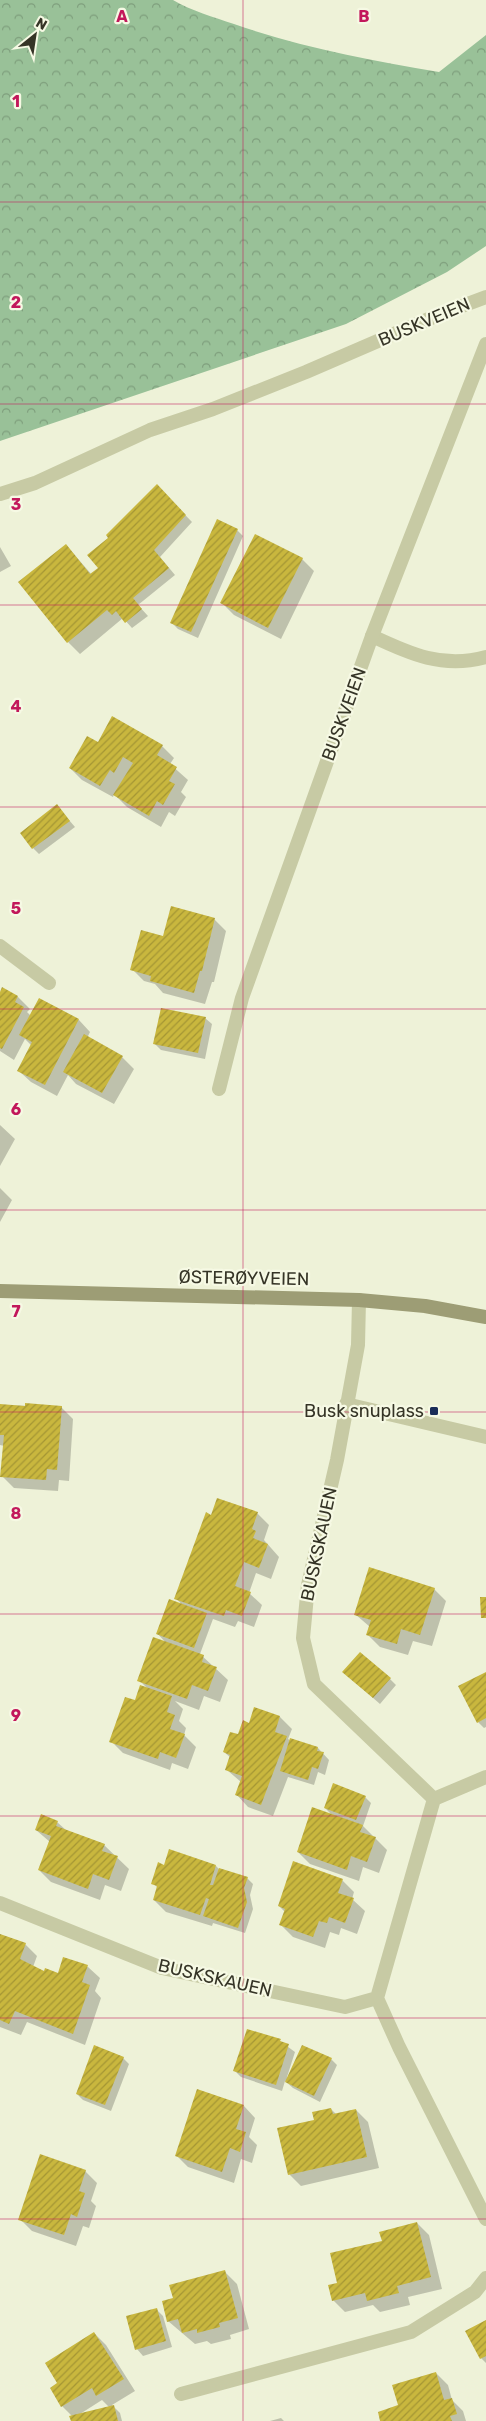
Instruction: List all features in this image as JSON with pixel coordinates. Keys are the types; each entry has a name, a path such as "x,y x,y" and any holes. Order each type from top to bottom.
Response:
{"main road":[{"name":"ØSTERØYVEIEN","path":"0,1291 359,1300 425,1306 486,1317"}],"street":[{"name":"BUSKVEIEN","path":"0,494 35,483 150,430 213,409 306,372 438,315 486,297"},
{"name":"BUSKVEIEN","path":"219,1089 242,998 372,636 486,344"},
{"path":"372,636 414,656 458,662 486,657"},
{"path":"0,946 49,983"},
{"name":"BUSKSKAUEN","path":"359,1300 358,1345 337,1460 308,1585 303,1638 314,1684 434,1799"},
{"path":"346,1404 486,1437"},
{"path":"486,1777 434,1799 377,1998 399,2047 486,2219"},
{"name":"BUSKSKAUEN","path":"0,1903 162,1968 345,2007 377,1998"},
{"path":"181,2394 411,2332 475,2292 486,2278"}],"green space":[{"path":"0,0 173,0 203,14 284,40 361,58 439,72 486,35 486,246 447,272 346,324 0,441"}],"building":[{"path":"157,484 186,515 154,550 169,568 133,598 142,609 125,623 116,611 112,615 107,610 67,643 18,582 66,544 90,574 98,568 87,555 108,538 106,535"},
{"path":"217,519 238,529 191,632 170,623"},
{"path":"255,534 303,558 268,628 220,603"},
{"path":"112,716 163,745 157,755 177,767 169,781 175,784 163,805 157,801 149,816 113,795 133,763 123,757 114,773 110,770 100,786 69,768 87,736 98,742"},
{"path":"57,804 70,821 32,849 20,833"},
{"path":"171,906 215,918 202,971 200,971 194,993 150,981 151,976 130,970 141,930 163,936"},
{"path":"2,987 18,996 15,1002 24,1007 2,1049 0,1048 0,992"},
{"path":"39,998 79,1019 45,1085 17,1071 32,1042 19,1035"},
{"path":"161,1008 206,1017 198,1053 153,1044"},
{"path":"84,1034 123,1056 102,1093 63,1072"},
{"path":"25,1403 62,1406 57,1470 47,1469 46,1480 0,1477 4,1435 0,1435 0,1404 25,1406"},
{"path":"217,1498 258,1512 252,1529 256,1531 253,1538 268,1544 259,1568 244,1562 235,1586 251,1592 242,1616 226,1610 224,1616 174,1599 206,1512 211,1515"},
{"path":"369,1567 435,1588 420,1635 401,1629 397,1644 366,1635 371,1620 354,1615"},
{"path":"480,1597 486,1597 486,1618 481,1618"},
{"path":"169,1599 207,1613 194,1648 156,1634"},
{"path":"153,1637 204,1655 202,1662 217,1667 208,1691 192,1685 187,1699 137,1681"},
{"path":"360,1652 391,1678 373,1698 342,1672"},
{"path":"486,1672 486,1718 477,1723 458,1686"},
{"path":"140,1685 172,1696 167,1712 175,1715 170,1729 185,1734 176,1758 160,1752 158,1759 109,1742 125,1697 135,1700"},
{"path":"254,1707 280,1716 275,1732 287,1736 261,1805 235,1795 242,1776 225,1770 230,1755 223,1752 230,1732 238,1734 243,1720 249,1723"},
{"path":"290,1738 318,1747 317,1751 324,1752 318,1769 312,1767 308,1780 280,1771"},
{"path":"333,1783 366,1796 356,1820 324,1808"},
{"path":"312,1807 363,1825 360,1832 376,1837 367,1862 351,1856 347,1870 297,1852"},
{"path":"41,1814 58,1821 56,1826 105,1844 102,1851 118,1856 109,1880 93,1874 88,1889 38,1870 51,1836 35,1830"},
{"path":"169,1849 216,1865 210,1885 213,1885 219,1868 248,1877 244,1888 247,1902 238,1928 203,1916 209,1899 206,1898 200,1915 153,1900 157,1886 151,1884 158,1862 164,1865"},
{"path":"293,1861 343,1879 338,1893 354,1898 345,1923 329,1917 327,1923 319,1921 313,1937 279,1925 285,1909 278,1906"},
{"path":"0,1934 26,1943 20,1959 44,1971 45,1968 58,1973 63,1957 88,1965 82,1982 90,1985 73,2034 15,2011 9,2024 0,2020"},
{"path":"247,2029 281,2039 280,2041 289,2044 276,2085 233,2071"},
{"path":"94,2045 124,2057 105,2105 76,2094"},
{"path":"302,2045 332,2058 314,2096 285,2082"},
{"path":"197,2089 244,2105 236,2129 246,2132 240,2152 230,2148 222,2172 175,2156"},
{"path":"331,2108 333,2114 356,2109 367,2157 288,2175 277,2128 314,2120 312,2112"},
{"path":"40,2154 86,2170 79,2191 85,2193 77,2217 71,2214 64,2235 18,2220"},
{"path":"417,2222 431,2277 397,2286 399,2293 367,2301 365,2293 332,2301 328,2285 337,2283 330,2253 382,2241 379,2232"},
{"path":"225,2270 238,2318 219,2323 220,2327 197,2333 197,2329 182,2333 178,2319 167,2322 162,2301 173,2298 169,2285"},
{"path":"157,2308 166,2341 135,2350 126,2316"},
{"path":"486,2320 486,2356 480,2359 465,2331"},
{"path":"94,2332 124,2379 96,2396 92,2388 61,2407 50,2388 57,2383 45,2363"},
{"path":"436,2372 444,2400 452,2398 457,2414 450,2416 452,2421 380,2421 378,2412 398,2405 392,2385"},
{"path":"114,2405 118,2421 71,2421 69,2416"}],"place":[{"name":"Busk snuplass","path":"434,1411"}]}
